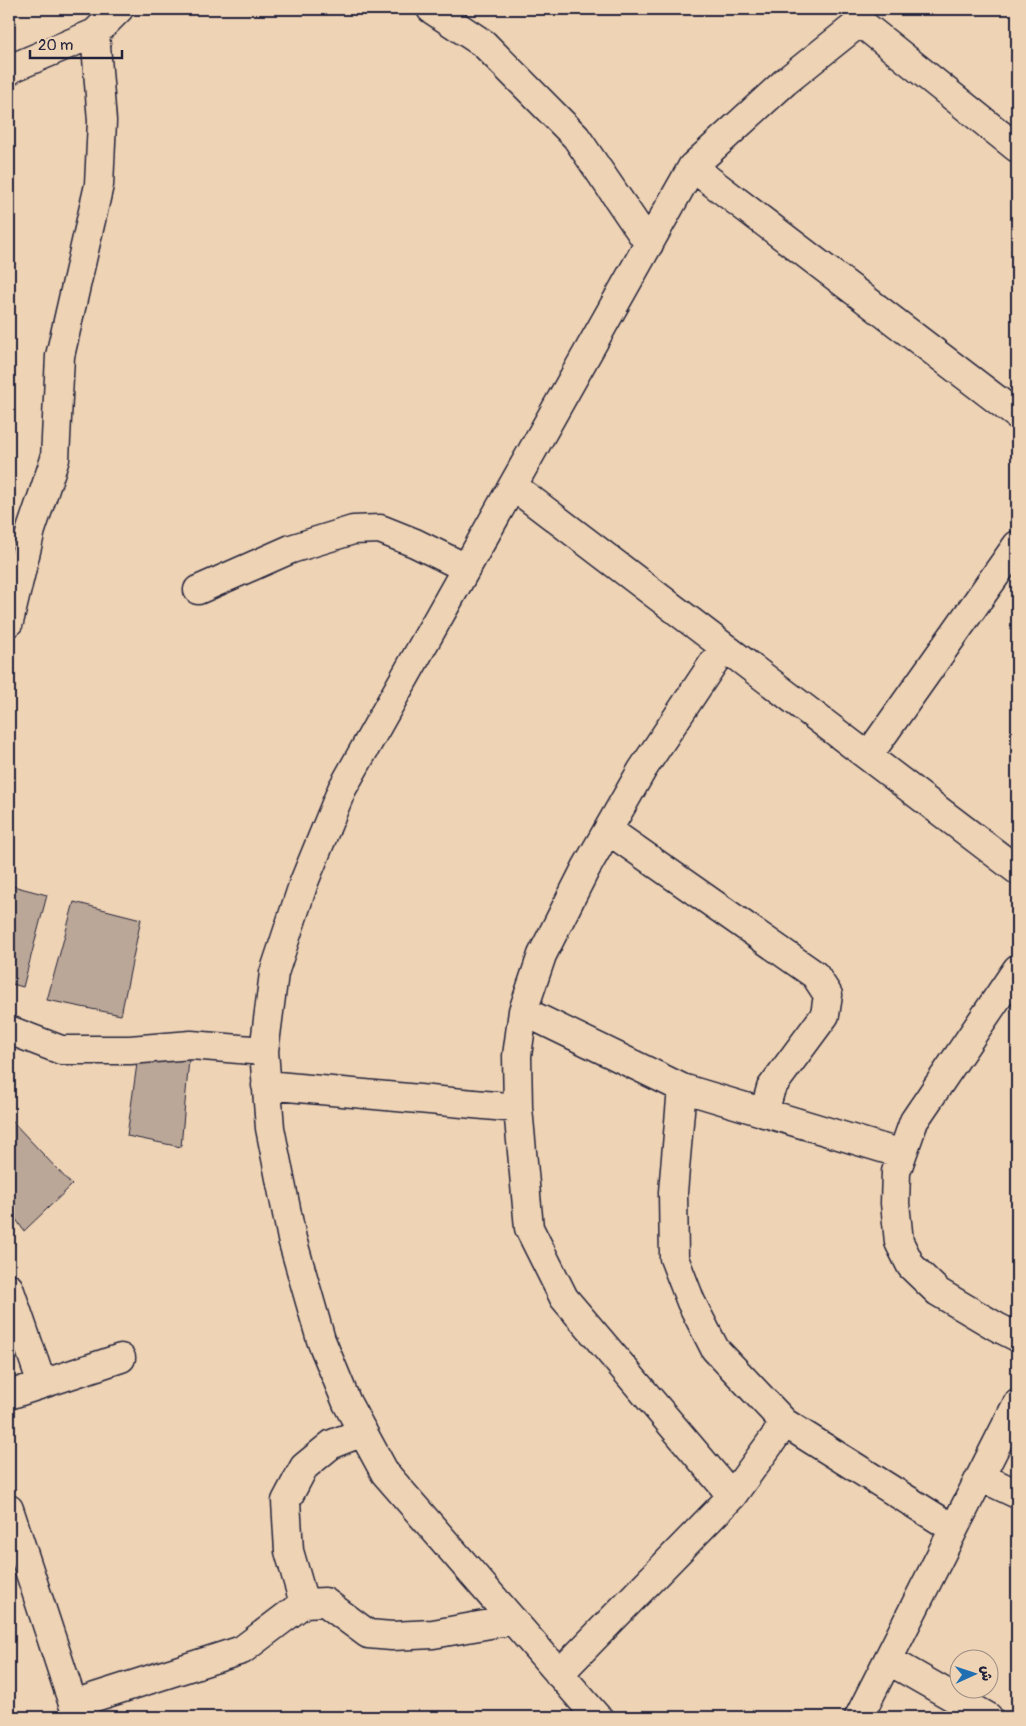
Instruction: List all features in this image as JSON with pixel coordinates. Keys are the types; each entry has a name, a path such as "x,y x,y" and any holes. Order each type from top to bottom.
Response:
{"street":[{"path":"9,71 12,68 95,33 119,9"},
{"path":"431,9 484,44 576,137 649,244"},
{"path":"597,1717 385,1473 347,1403 320,1340 292,1238 270,1128 264,1051 274,973 304,882 338,799 692,167 785,82 860,22 1017,148"},
{"path":"9,622 31,530 55,459 60,356 99,185 102,122 95,33"},
{"path":"692,167 1017,415"},
{"path":"513,486 1017,870"},
{"path":"198,590 291,549 353,530 380,529 415,543 466,568"},
{"path":"868,756 1017,545"},
{"path":"724,647 642,770 586,868 542,956 523,1011 517,1056 518,1108 529,1228 564,1298 732,1496"},
{"path":"608,830 815,975 828,995 824,1015 771,1088 764,1113"},
{"path":"1017,969 914,1121 896,1172 895,1203 899,1242 911,1266 938,1292 1017,1337"},
{"path":"523,1011 682,1088 902,1154"},
{"path":"9,1030 61,1050 130,1050 191,1044 264,1051"},
{"path":"266,1085 518,1108"},
{"path":"682,1088 673,1192 674,1258 691,1302 715,1350 785,1423 954,1529"},
{"path":"9,1288 42,1384"},
{"path":"9,1395 121,1358"},
{"path":"859,1717 1017,1404"},
{"path":"559,1674 732,1496 785,1423"},
{"path":"304,1602 289,1551 286,1501 304,1467 332,1444 363,1432"},
{"path":"980,1477 1017,1494"},
{"path":"9,1509 75,1711 242,1650 304,1602 325,1602 368,1634 392,1636 433,1634 513,1620"},
{"path":"888,1660 988,1717"}],"building":[{"path":"9,885 47,895 23,987 9,983"},
{"path":"74,902 141,919 121,1015 47,1000"},
{"path":"139,1049 189,1059 181,1147 127,1136"},
{"path":"12,1121 72,1185 24,1231 9,1209 9,1124"}]}
